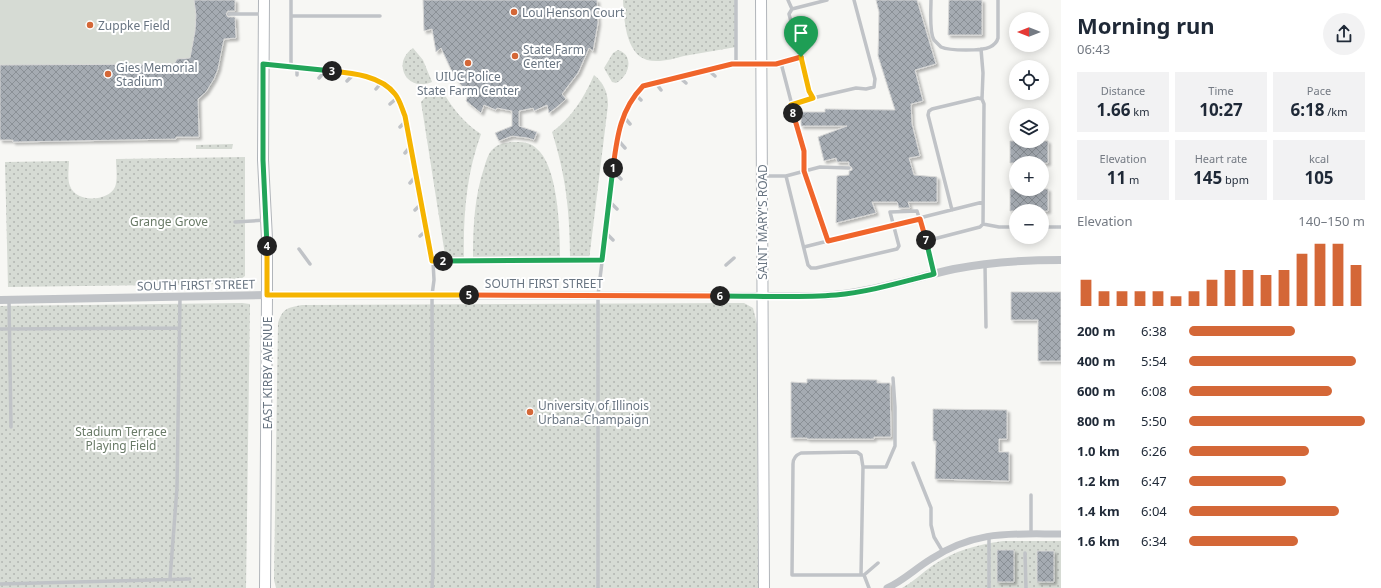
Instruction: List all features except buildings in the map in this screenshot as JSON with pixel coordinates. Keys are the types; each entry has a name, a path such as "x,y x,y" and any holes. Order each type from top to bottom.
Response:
{"main road":[{"name":"EAST KIRBY AVENUE","path":"263,0 263,160 266,220 267,295 265,588"},
{"name":"SAINT MARY'S ROAD","path":"762,0 764,588"}],"street":[{"name":"SOUTH FIRST STREET","path":"0,300 267,295 838,295 887,286 934,274 985,264 1035,260 1061,260"},
{"path":"887,588 930,559 964,542 1005,534 1061,534"}],"lane":[{"path":"291,0 291,67"},
{"path":"736,0 736,64"},
{"path":"788,0 792,9"},
{"path":"813,98 809,91 789,14 792,9 827,0"},
{"path":"791,105 813,98 856,88 866,89 874,87 875,80 854,0"},
{"path":"931,0 931,34 940,46 949,49 981,49 990,47 997,42 998,0"},
{"path":"230,14 263,14"},
{"path":"291,16 380,16"},
{"path":"981,49 983,73 982,99 984,104 983,224"},
{"path":"598,588 598,295 617,140 626,108 635,94 643,86 655,82 736,64 781,63 801,57"},
{"path":"781,63 804,151 804,171 828,241"},
{"path":"263,64 354,74 375,80 387,86 401,103 422,203 434,280 432,295 432,588"},
{"path":"297,75 298,68"},
{"path":"319,78 326,70"},
{"path":"708,70 715,76"},
{"path":"347,81 354,74"},
{"path":"679,77 686,83"},
{"path":"655,82 661,90"},
{"path":"376,89 381,83"},
{"path":"635,94 641,100"},
{"path":"390,104 397,98"},
{"path":"952,210 928,115 932,109 978,98 982,99"},
{"path":"624,117 630,124"},
{"path":"400,127 406,121"},
{"path":"617,140 625,148"},
{"path":"404,153 411,146"},
{"path":"762,176 786,176 820,167 849,168"},
{"path":"613,170 621,179"},
{"path":"410,183 416,176"},
{"path":"786,176 808,265 811,268 897,249 899,246 890,212 916,211 920,219 934,274"},
{"path":"609,201 618,209"},
{"path":"804,247 983,202"},
{"path":"415,210 422,203"},
{"path":"235,222 266,220"},
{"path":"926,241 980,227 983,224 1009,227"},
{"path":"1049,227 1061,227"},
{"path":"420,236 426,230"},
{"path":"606,232 613,240"},
{"path":"299,249 310,264"},
{"path":"726,265 734,258"},
{"path":"432,261 602,260"},
{"path":"985,264 986,327"},
{"path":"170,580 177,488 180,297"},
{"path":"9,300 11,427"},
{"path":"0,329 180,328"},
{"path":"863,467 886,467 895,446 895,407 892,378"},
{"path":"869,588 863,575 863,467 861,455 857,452 797,454 793,459 792,575 863,575 878,563"},
{"path":"913,463 931,508 931,525 934,537 943,552"},
{"path":"1030,534 1031,495"},
{"path":"931,508 935,506"},
{"path":"989,536 989,588"},
{"path":"1026,553 1026,588"},
{"path":"0,584 190,579"}],"green space":[{"name":"Gies Memorial Stadium","path":"0,0 225,0 225,33 219,67 211,86 195,101 198,101 199,137 176,137 176,139 161,140 13,142 13,140 0,140"},
{"path":"623,0 736,0 736,47 666,60 647,60 634,50 630,43 625,25"},
{"path":"413,48 423,60 432,82 423,84 415,83 409,80 405,75 403,61 406,54"},
{"path":"618,50 627,56 628,66 624,76 616,83 612,82 604,68 613,53"},
{"path":"594,75 605,88 608,105 589,260 570,260 568,210 564,179 552,132 566,120 577,106"},
{"path":"443,92 459,115 481,134 472,165 466,196 464,261 446,261 421,102 427,95"},
{"path":"513,142 526,143 534,146 544,157 549,169 554,184 557,201 560,260 473,261 476,202 486,160 495,147"},
{"path":"233,144 232,149 196,149 196,145"},
{"name":"Grange Grove","path":"245,157 245,276 234,284 8,287 5,162 69,161 68,174 70,186 73,192 85,198 99,198 106,196 115,187 117,177 116,159"},
{"path":"744,303 753,308 757,324 758,588 276,588 274,580 278,323 282,314 286,310 302,305"},
{"name":"Stadium Terrace Playing Field","path":"250,304 246,588 0,588 0,306"},
{"path":"1003,541 1061,541 1061,588 902,588 932,566 949,556 975,546"}],"place":[{"name":"Lou Henson Court","path":"514,12"},
{"name":"Zuppke Field","path":"90,25"},
{"name":"State Farm Center","path":"515,56"},
{"name":"UIUC Police State Farm Center","path":"468,63"},
{"name":"Gies Memorial Stadium","path":"108,74"},
{"name":"University of Illinois Urbana-Champaign","path":"530,412"}],"route":[{"path":"801,57 809,91 813,98 791,105 804,151 804,171 828,241 920,219 934,274 862,291 822,296 267,295 263,160 263,64 360,74 387,86 395,94 401,103 405,116 432,261 602,260 617,138 626,108 643,86 732,64 776,64 801,57"}]}
